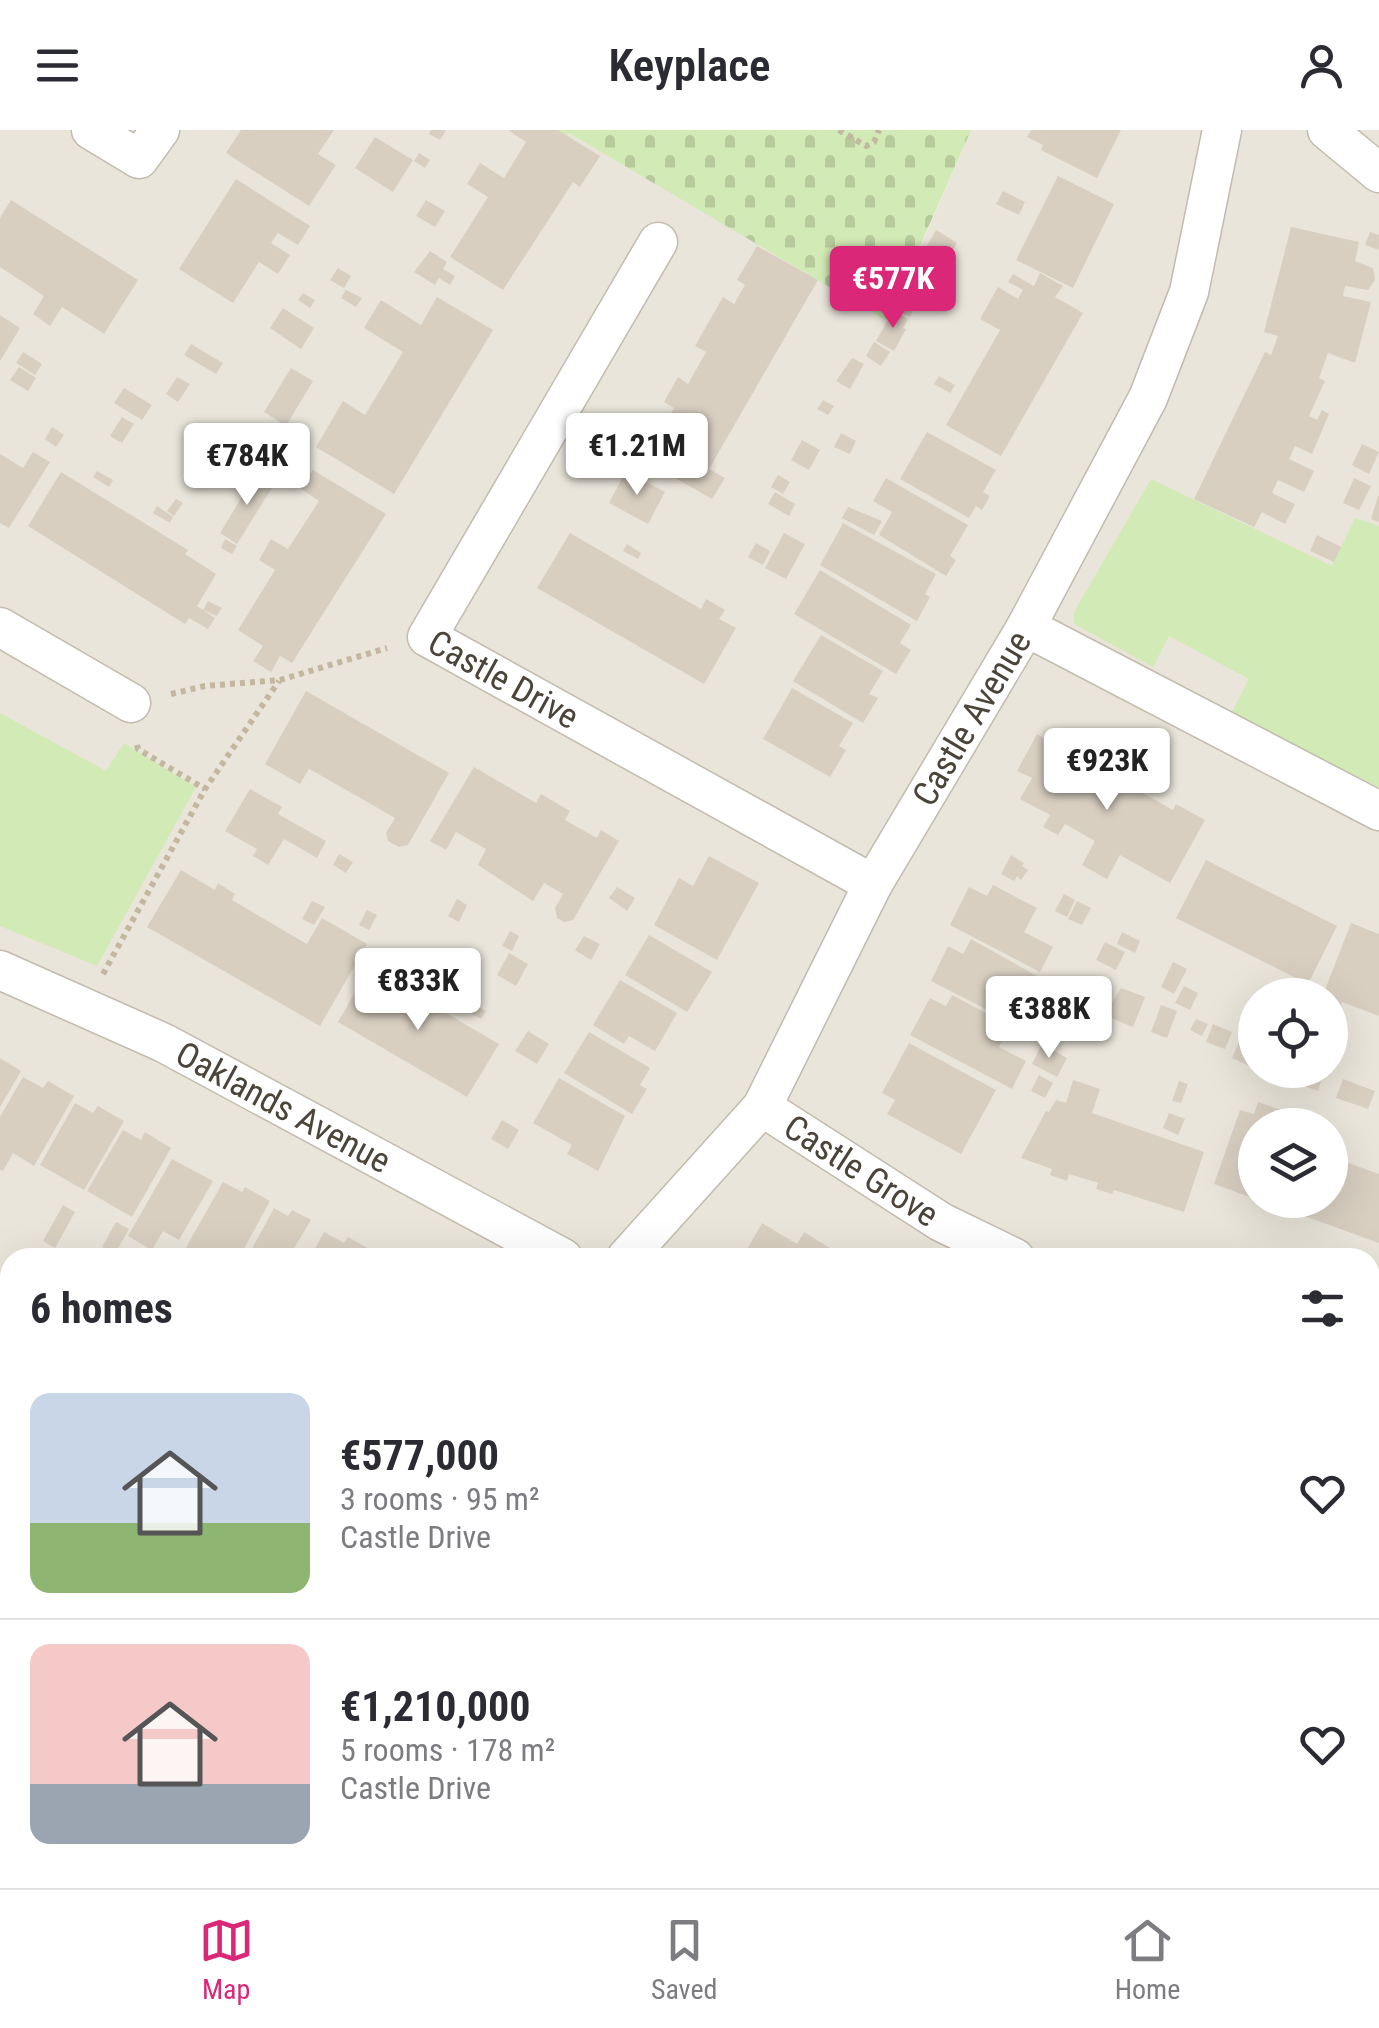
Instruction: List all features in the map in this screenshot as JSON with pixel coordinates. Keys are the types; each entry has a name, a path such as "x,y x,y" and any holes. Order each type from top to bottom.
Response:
{"street":[{"path":"91,130 140,159 160,130"},
{"name":"Castle Avenue","path":"635,1248 762,1106 874,884 1026,627 1148,398 1189,292 1222,130"},
{"path":"1327,130 1379,173"},
{"name":"Castle Drive","path":"658,242 427,637 874,884"},
{"path":"0,627 131,703"},
{"path":"1026,627 1379,811"},
{"name":"Oaklands Avenue","path":"0,970 164,1043 544,1248"},
{"name":"Castle Grove","path":"762,1106 941,1222 994,1248"}],"path":[{"path":"839,130 866,146 874,142 880,130"},
{"path":"205,788 138,749 131,703 205,686 280,680 427,637"},
{"path":"84,1007 205,788 280,680"}],"shaded area":[{"path":"0,130 558,130 893,310 971,130 1379,130 1379,1248 0,1248"}],"green space":[{"path":"558,130 971,130 887,321"},
{"path":"1151,479 1332,566 1355,518 1379,526 1379,787 1230,716 1249,679 1169,636 1153,667 1074,624 1074,612"},
{"path":"0,713 106,771 124,743 196,787 97,966 0,926"}],"building":[{"path":"241,130 334,130 318,154 336,165 309,206 226,153"},
{"path":"431,130 446,130 440,140 429,134"},
{"path":"508,130 558,130 600,156 580,187 573,182 503,290 450,257 488,197 467,184 480,163 504,178 526,142"},
{"path":"1031,130 1121,130 1097,178 1041,150 1043,145 1027,137"},
{"path":"375,137 413,160 393,192 355,168"},
{"path":"419,153 430,160 425,168 414,161"},
{"path":"1058,176 1114,204 1073,288 1016,260"},
{"path":"236,179 310,226 298,245 278,233 271,243 290,255 278,274 259,262 233,303 179,269"},
{"path":"1003,191 1025,202 1019,215 996,204"},
{"path":"11,200 138,280 104,334 62,307 50,326 33,314 44,296 0,267 0,218"},
{"path":"426,200 445,211 435,227 416,216"},
{"path":"1291,227 1359,242 1355,261 1373,268 1375,280 1368,290 1345,286 1343,296 1371,302 1355,363 1328,353 1319,378 1325,381 1309,416 1317,420 1322,410 1329,414 1312,454 1295,446 1289,459 1314,471 1304,492 1278,480 1272,493 1295,504 1285,524 1262,512 1254,527 1194,499 1265,352 1271,355 1278,336 1264,332"},
{"path":"936,230 957,243 943,268 921,256"},
{"path":"1370,232 1379,235 1379,250 1365,245"},
{"path":"757,246 818,280 709,469 725,478 712,499 644,460 674,408 664,402 678,377 688,384 706,352 695,346 723,297 734,304 745,285 737,280"},
{"path":"430,251 447,262 443,269 455,276 450,285 439,278 435,285 414,272"},
{"path":"338,268 351,276 344,288 330,280"},
{"path":"1040,273 1063,286 1055,297 1083,313 1001,456 946,425 1000,330 980,319 998,287 1018,299 1023,290 1008,282 1013,274 1034,286"},
{"path":"911,283 924,289 910,317 899,311"},
{"path":"346,290 362,298 356,307 341,298"},
{"path":"303,293 315,300 310,308 298,300"},
{"path":"437,297 493,330 394,494 316,447 343,401 365,415 403,352 364,328 381,300 421,325"},
{"path":"283,308 314,328 301,349 270,328"},
{"path":"893,311 908,319 894,351 876,341"},
{"path":"0,315 20,328 0,361"},
{"path":"874,342 890,352 881,366 866,356"},
{"path":"191,344 223,363 216,374 184,355"},
{"path":"23,352 42,364 35,375 16,363"},
{"path":"852,358 864,364 850,389 836,381"},
{"path":"19,367 36,378 28,391 10,380"},
{"path":"291,368 313,381 286,426 264,412"},
{"path":"939,376 955,385 950,393 934,384"},
{"path":"177,377 190,384 178,402 166,394"},
{"path":"124,388 152,405 142,420 114,403"},
{"path":"823,400 834,406 828,415 817,409"},
{"path":"122,417 134,424 122,443 110,436"},
{"path":"52,427 64,435 56,447 45,439"},
{"path":"927,432 996,470 983,492 990,496 982,510 976,506 969,518 900,479"},
{"path":"841,433 856,441 850,454 834,447"},
{"path":"802,440 820,450 809,470 791,460"},
{"path":"1362,444 1379,452 1369,474 1352,465"},
{"path":"33,452 50,462 9,528 0,523 0,454 23,468"},
{"path":"313,470 386,514 292,663 280,656 271,672 253,661 263,646 238,630 275,570 259,560 271,539 288,549 319,501 301,489"},
{"path":"97,471 113,480 109,487 93,477"},
{"path":"626,471 665,492 648,524 609,503"},
{"path":"61,472 188,550 185,554 216,574 197,606 215,618 208,629 189,618 185,624 28,526"},
{"path":"257,472 275,483 237,544 220,533"},
{"path":"778,475 790,482 783,494 771,487"},
{"path":"886,478 968,525 950,556 956,560 946,576 879,535 892,512 873,501"},
{"path":"1354,478 1371,486 1359,510 1343,503"},
{"path":"775,492 795,504 789,516 768,504"},
{"path":"1379,496 1379,522 1371,519"},
{"path":"176,499 183,503 174,516 167,511"},
{"path":"157,506 173,517 170,523 153,513"},
{"path":"848,507 882,521 874,535 842,518"},
{"path":"843,523 936,574 925,594 930,597 917,621 820,565"},
{"path":"570,533 701,609 706,599 725,610 719,619 736,628 704,684 537,588"},
{"path":"784,533 805,544 786,579 765,568"},
{"path":"1317,535 1341,547 1334,562 1310,551"},
{"path":"225,539 237,546 232,554 221,548"},
{"path":"756,543 770,551 763,565 748,557"},
{"path":"627,544 641,553 638,559 623,551"},
{"path":"820,570 911,625 900,643 911,650 896,674 794,614"},
{"path":"208,601 222,608 217,616 203,610"},
{"path":"821,635 883,671 869,694 878,698 863,723 793,681"},
{"path":"792,688 853,723 839,746 846,750 830,777 763,739"},
{"path":"306,691 449,773 408,845 399,847 388,841 386,833 395,818 320,775 309,769 300,784 265,764"},
{"path":"1037,734 1173,810 1176,804 1205,820 1170,883 1120,855 1107,879 1082,865 1095,841 1065,824 1058,835 1043,827 1050,815 1020,799 1032,778 1017,771"},
{"path":"474,767 536,803 541,794 570,811 565,820 597,838 601,830 619,841 573,920 564,922 557,918 555,908 563,894 544,883 533,901 478,865 486,849 456,832 446,850 430,841"},
{"path":"250,789 282,807 278,814 326,841 317,858 284,839 268,865 253,856 257,849 225,831"},
{"path":"339,854 353,862 346,873 333,865"},
{"path":"1011,855 1028,870 1021,880 1001,874"},
{"path":"709,856 759,883 717,960 654,925 679,878 693,886"},
{"path":"1206,860 1337,926 1311,978 1296,978 1176,918"},
{"path":"181,870 215,890 218,883 235,894 232,900 307,944 322,918 367,944 320,1026 147,927"},
{"path":"993,885 1037,908 1024,932 1053,947 1040,972 950,925 969,887 987,896"},
{"path":"617,887 635,898 627,911 609,898"},
{"path":"1064,894 1075,900 1067,917 1055,911"},
{"path":"457,899 467,905 459,922 448,916"},
{"path":"312,901 325,907 314,925 302,919"},
{"path":"1077,901 1091,908 1082,925 1068,919"},
{"path":"367,910 377,915 369,930 359,925"},
{"path":"1351,923 1379,934 1379,1016 1348,1004 1348,978 1330,978"},
{"path":"510,931 519,936 512,951 502,946"},
{"path":"1122,932 1140,941 1135,953 1117,944"},
{"path":"649,935 712,972 687,1012 625,975"},
{"path":"584,936 600,944 591,960 575,950"},
{"path":"971,939 1037,976 1013,1023 931,981 948,946 963,954"},
{"path":"1105,942 1125,952 1116,970 1096,960"},
{"path":"509,953 528,964 516,986 497,975"},
{"path":"1173,962 1187,969 1174,994 1161,987"},
{"path":"369,968 499,1044 467,1097 338,1022"},
{"path":"452,980 465,988 456,1002 443,995"},
{"path":"620,980 677,1013 655,1051 629,1036 624,1044 593,1025"},
{"path":"1184,986 1198,993 1190,1010 1175,1003"},
{"path":"1121,988 1145,997 1133,1027 1104,1015"},
{"path":"952,995 1010,1026 999,1047 1026,1061 1012,1089 910,1035 930,998 946,1006"},
{"path":"1079,995 1095,1003 1085,1023 1069,1015"},
{"path":"470,1002 486,1011 481,1019 465,1010"},
{"path":"1161,1005 1177,1011 1167,1038 1151,1032"},
{"path":"1196,1019 1208,1024 1202,1036 1190,1030"},
{"path":"1213,1024 1232,1032 1225,1049 1206,1042"},
{"path":"528,1031 549,1044 537,1064 515,1051"},
{"path":"589,1032 650,1068 640,1085 647,1089 632,1114 564,1073"},
{"path":"909,1043 996,1090 961,1154 887,1114 895,1100 882,1093"},
{"path":"1042,1044 1067,1058 1057,1077 1032,1064"},
{"path":"0,1058 21,1071 0,1107"},
{"path":"1039,1075 1053,1083 1045,1098 1031,1091"},
{"path":"23,1077 43,1088 48,1081 74,1096 34,1166 13,1153 3,1171 0,1117"},
{"path":"559,1078 625,1116 598,1171 567,1154 572,1145 533,1123"},
{"path":"1073,1080 1100,1089 1092,1113 1204,1152 1184,1212 1114,1190 1112,1194 1096,1189 1098,1183 1069,1174 1067,1181 1050,1175 1052,1169 1021,1158 1046,1111 1056,1100 1066,1103"},
{"path":"1179,1081 1188,1084 1181,1103 1172,1101"},
{"path":"1348,1081 1375,1091 1368,1109 1336,1098 1340,1088 1348,1088"},
{"path":"75,1103 93,1113 98,1106 124,1121 84,1190 40,1165"},
{"path":"1169,1113 1185,1119 1178,1135 1163,1128"},
{"path":"1238,1116 1238,1193 1214,1184"},
{"path":"502,1120 519,1130 508,1149 491,1139"},
{"path":"123,1130 141,1140 145,1132 171,1148 132,1217 87,1191"},
{"path":"172,1159 213,1181 179,1240 163,1231 153,1248 149,1248 128,1236"},
{"path":"1348,1163 1379,1174 1379,1243 1310,1218 1348,1218"},
{"path":"223,1182 242,1192 245,1187 270,1201 244,1248 186,1248"},
{"path":"63,1205 75,1212 55,1248 43,1241"},
{"path":"274,1208 288,1216 292,1210 311,1220 294,1248 252,1248"},
{"path":"116,1222 129,1229 118,1248 102,1247"},
{"path":"762,1223 797,1244 804,1232 830,1248 748,1248"},
{"path":"324,1232 344,1243 348,1237 368,1248 315,1248"}]}
